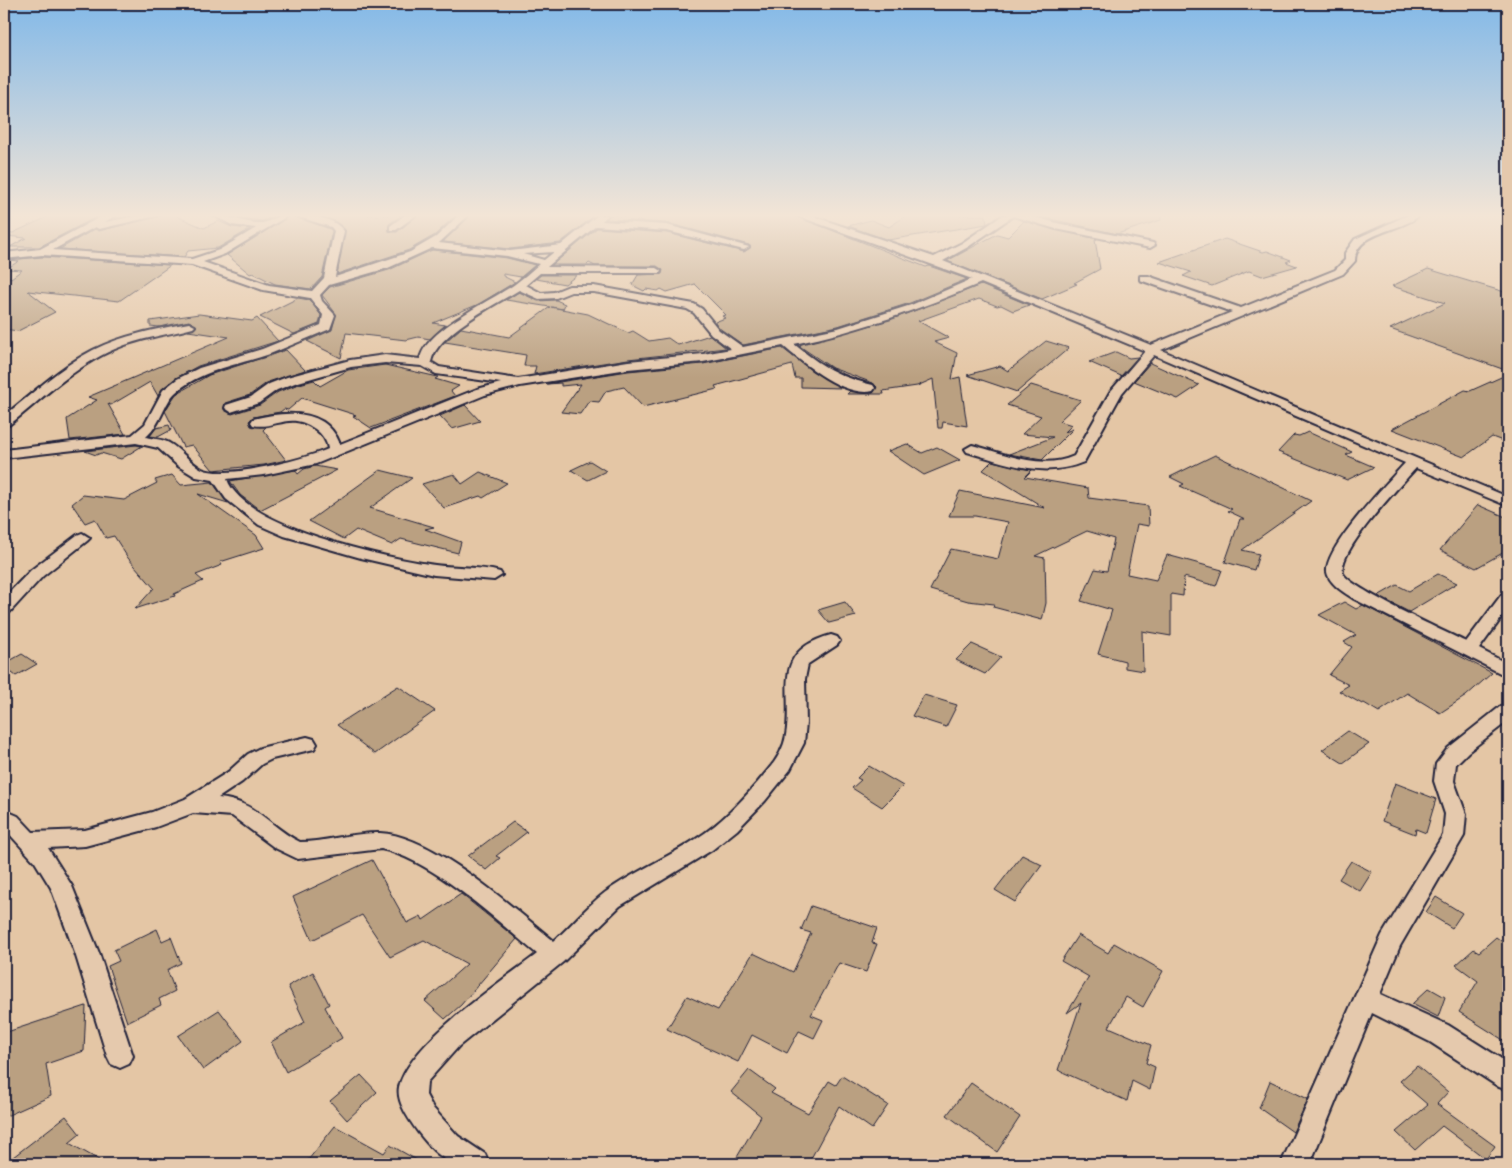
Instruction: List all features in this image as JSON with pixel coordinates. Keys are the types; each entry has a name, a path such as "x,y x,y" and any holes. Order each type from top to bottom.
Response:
{"street":[{"path":"214,270 267,288 315,295"},
{"path":"315,295 326,283 333,270"},
{"path":"326,283 371,270"},
{"path":"425,363 427,353 452,327 519,286 539,270"},
{"path":"561,270 574,272 602,270 624,273 656,271"},
{"path":"957,270 1152,349 1508,502"},
{"path":"972,449 1040,466 1056,468 1070,464 1078,459 1116,392 1152,349 1341,270"},
{"path":"1144,278 1241,312"},
{"path":"4,454 136,439 163,445 183,463 200,474 219,476 264,471 311,462 480,392 520,382 628,365 703,358 785,342 874,321 981,279"},
{"path":"519,286 539,296 556,295 569,289 594,289 684,304 698,311 715,332 742,351"},
{"path":"136,439 151,426 167,393 181,382 203,371 266,352 326,327 329,315 317,302 315,295"},
{"path":"4,422 66,374 109,346 130,339 189,326"},
{"path":"785,342 828,376 841,382 869,388"},
{"path":"231,408 255,400 273,387 291,380 350,364 384,359 425,363 436,370 520,382"},
{"path":"258,422 299,417 314,423 331,436 335,443 335,452"},
{"path":"1414,461 1347,540 1334,564 1335,572 1340,581 1360,595 1508,671"},
{"path":"219,476 222,485 232,496 264,522 288,532 367,555 434,570 494,575"},
{"path":"4,608 37,573 82,538"},
{"path":"1470,651 1508,598"},
{"path":"475,1164 445,1143 415,1104 411,1085 433,1055 521,978 555,955 620,894 721,833 748,805 782,766 794,743 798,723 796,681 800,663 808,654 831,641"},
{"path":"1295,1164 1304,1148 1390,942 1453,836 1457,822 1456,808 1445,784 1444,770 1451,757 1508,711"},
{"path":"29,840 85,838 130,827 192,806 267,753 307,744"},
{"path":"192,806 221,806 240,810 288,848 298,851 382,841 400,844 450,872 555,955"},
{"path":"4,818 11,822 43,856 61,886 87,953 120,1056"},
{"path":"1365,1000 1410,1017 1442,1034 1508,1078"}],"building":[{"path":"14,270 164,270 119,301 28,291 55,312 18,331 4,329 4,273 11,278 22,270"},
{"path":"245,270 324,270 322,277 311,289 275,284 253,273 250,274"},
{"path":"338,270 350,270 337,274"},
{"path":"389,270 530,270 521,277 503,274 503,276 515,282 479,304 433,323 445,325 430,339 418,337 406,340 346,333 341,358 307,341 332,330 336,314 322,295 330,287"},
{"path":"663,270 939,270 967,279 910,303 838,326 743,345 720,329 715,322 725,318 722,316 726,315 695,284 667,292 661,289 658,291 646,289 644,291 632,285 638,275 662,274"},
{"path":"968,270 1099,270 1074,283 1077,284 1042,299"},
{"path":"1183,270 1285,270 1262,276 1249,271 1212,286 1183,276 1191,272"},
{"path":"1430,270 1508,293 1508,371 1390,329 1445,303 1392,286"},
{"path":"541,275 577,275 565,284 536,279"},
{"path":"981,285 1029,305 1013,311 1001,305 997,306 979,299 918,321 949,338 934,342 957,353 952,379 960,377 967,426 943,422 942,428 938,428 933,379 917,386 883,391 884,394 847,394 850,391 873,393 877,387 873,383 832,368 798,345 890,320"},
{"path":"519,292 538,301 556,300 565,304 563,309 551,307 588,314 628,333 633,331 649,341 668,338 678,345 710,335 726,348 628,359 534,374 536,366 524,366 526,355 445,342 461,328 509,337 550,307 506,300"},
{"path":"298,298 309,300 321,315 319,324 294,334 260,317"},
{"path":"199,314 252,321 257,318 278,341 198,366 176,378 162,389 158,396 150,382 111,405 108,404 125,434 70,440 67,419 97,400 88,397 229,337 188,331 197,326 189,321 159,327 150,326 150,321"},
{"path":"1046,341 1069,348 1017,392 967,375 1000,366 1008,371"},
{"path":"782,348 812,371 842,388 801,387 801,378 795,378 792,365 715,386 717,389 643,407 624,387 606,391 599,402 589,401 580,414 561,412 581,384 561,386 561,383 547,384 628,371 703,364"},
{"path":"286,350 305,370 268,382 250,395 225,403 224,410 232,414 260,405 278,392 296,385 314,380 320,386 348,370 385,365 438,377 435,379 459,386 451,391 455,396 371,428 353,416 356,415 302,398 288,410 284,409 280,412 253,417 249,421 251,426 266,427 263,430 286,460 264,465 213,470 192,445 183,447 165,411 176,394 209,375"},
{"path":"1116,352 1129,358 1138,357 1121,376 1089,362"},
{"path":"1150,363 1199,385 1178,399 1134,381"},
{"path":"1508,374 1508,443 1492,437 1464,457 1392,429 1465,390 1470,391"},
{"path":"1031,385 1081,400 1059,421 1072,425 1065,432 1073,429 1042,460 1009,454 1053,437 1022,434 1041,416 1007,405"},
{"path":"465,405 480,421 452,429 440,416"},
{"path":"169,425 171,430 158,437 150,436 156,428"},
{"path":"1308,432 1352,452 1346,455 1374,467 1347,480 1278,452 1294,435 1299,436"},
{"path":"907,444 922,453 937,447 960,460 924,475 888,451"},
{"path":"136,445 142,446 121,459 101,453 96,455 85,451"},
{"path":"1215,455 1311,501 1242,550 1259,554 1254,570 1225,562 1240,519 1245,519 1228,511 1232,509 1180,486 1184,484 1170,477"},
{"path":"590,461 606,471 588,480 571,470"},
{"path":"992,461 1032,470 1025,477 1088,488 1089,498 1148,506 1149,526 1137,524 1127,574 1156,580 1167,555 1222,570 1216,586 1184,577 1183,596 1171,594 1171,636 1142,631 1143,671 1125,668 1125,661 1098,654 1112,610 1081,601 1095,569 1107,571 1114,539 1087,531 1035,556 1045,558 1046,603 1042,620 993,607 994,604 968,601 930,590 951,549 998,559 1008,522 975,516 949,516 960,491 1045,508 983,470"},
{"path":"315,466 337,470 260,510 240,495 230,481 295,470 298,474 304,469"},
{"path":"380,470 412,478 370,508 434,527 425,529 461,542 458,553 401,539 392,545 356,530 344,539 309,521"},
{"path":"480,472 507,483 483,498 480,496 444,508 422,484 454,474 462,484"},
{"path":"172,475 181,485 212,482 228,503 198,494 256,535 264,548 220,562 222,565 196,575 203,581 174,594 175,596 135,609 154,588 128,558 114,536 106,538 95,519 85,523 72,504 83,495 124,500 157,483 155,480"},
{"path":"1478,505 1508,518 1508,550 1476,568 1440,550"},
{"path":"1438,574 1457,583 1409,612 1378,596 1397,585 1409,591"},
{"path":"845,602 856,616 829,623 818,610"},
{"path":"1344,602 1356,609 1363,605 1492,673 1466,696 1440,713 1407,693 1379,712 1364,703 1362,704 1339,691 1349,685 1329,675 1352,647 1344,642 1356,635 1319,615"},
{"path":"972,644 1001,657 985,674 956,660"},
{"path":"22,654 37,664 16,676 4,667 4,664"},
{"path":"398,686 435,711 375,754 337,725"},
{"path":"924,695 957,705 946,727 912,716"},
{"path":"1348,731 1369,744 1343,763 1322,750"},
{"path":"869,766 903,786 882,807 852,788 861,780 857,778"},
{"path":"1395,783 1436,799 1426,833 1416,829 1415,834 1382,821"},
{"path":"513,822 527,832 496,856 500,858 486,870 468,856"},
{"path":"1022,855 1042,865 1015,902 995,890"},
{"path":"372,860 407,923 421,916 423,920 461,894 517,939 461,1005 445,1019 425,1001 467,964 424,940 390,957 362,915 312,940 293,897"},
{"path":"1351,861 1372,872 1360,891 1339,879"},
{"path":"1436,897 1462,913 1452,928 1426,912"},
{"path":"811,906 877,928 872,943 877,944 866,972 839,963 811,1015 823,1020 814,1038 799,1031 787,1053 752,1035 738,1062 667,1029 687,996 718,1010 753,953 793,972 811,933 801,930"},
{"path":"157,929 162,941 171,937 181,963 167,970 175,991 159,999 161,1005 127,1022 108,966 119,961 114,950"},
{"path":"1078,935 1108,953 1114,943 1163,971 1143,1007 1126,997 1109,1027 1151,1045 1146,1063 1155,1067 1150,1090 1132,1081 1127,1101 1058,1070 1081,1003 1067,1013 1089,977 1061,961"},
{"path":"1496,937 1508,946 1508,1043 1459,1012 1478,981 1456,965 1474,949 1479,952"},
{"path":"313,972 329,1004 325,1007 342,1038 286,1072 271,1042 305,1022 288,986"},
{"path":"1429,988 1445,997 1438,1017 1412,1004"},
{"path":"86,1006 84,1051 46,1064 51,1096 4,1117 4,1033"},
{"path":"219,1010 243,1041 203,1070 178,1036"},
{"path":"1417,1066 1448,1092 1437,1104 1495,1146 1486,1159 1442,1126 1415,1150 1396,1132 1428,1105 1400,1081"},
{"path":"749,1070 775,1089 771,1093 808,1113 829,1081 836,1085 842,1076 888,1105 872,1129 839,1106 808,1164 733,1164 761,1116 731,1092"},
{"path":"361,1075 377,1092 347,1120 330,1101"},
{"path":"1270,1081 1308,1099 1293,1132 1259,1108"},
{"path":"971,1083 1020,1117 997,1152 947,1115"},
{"path":"66,1116 80,1134 69,1143 106,1164 4,1164"},
{"path":"335,1126 384,1153 390,1145 424,1164 305,1164"}]}
